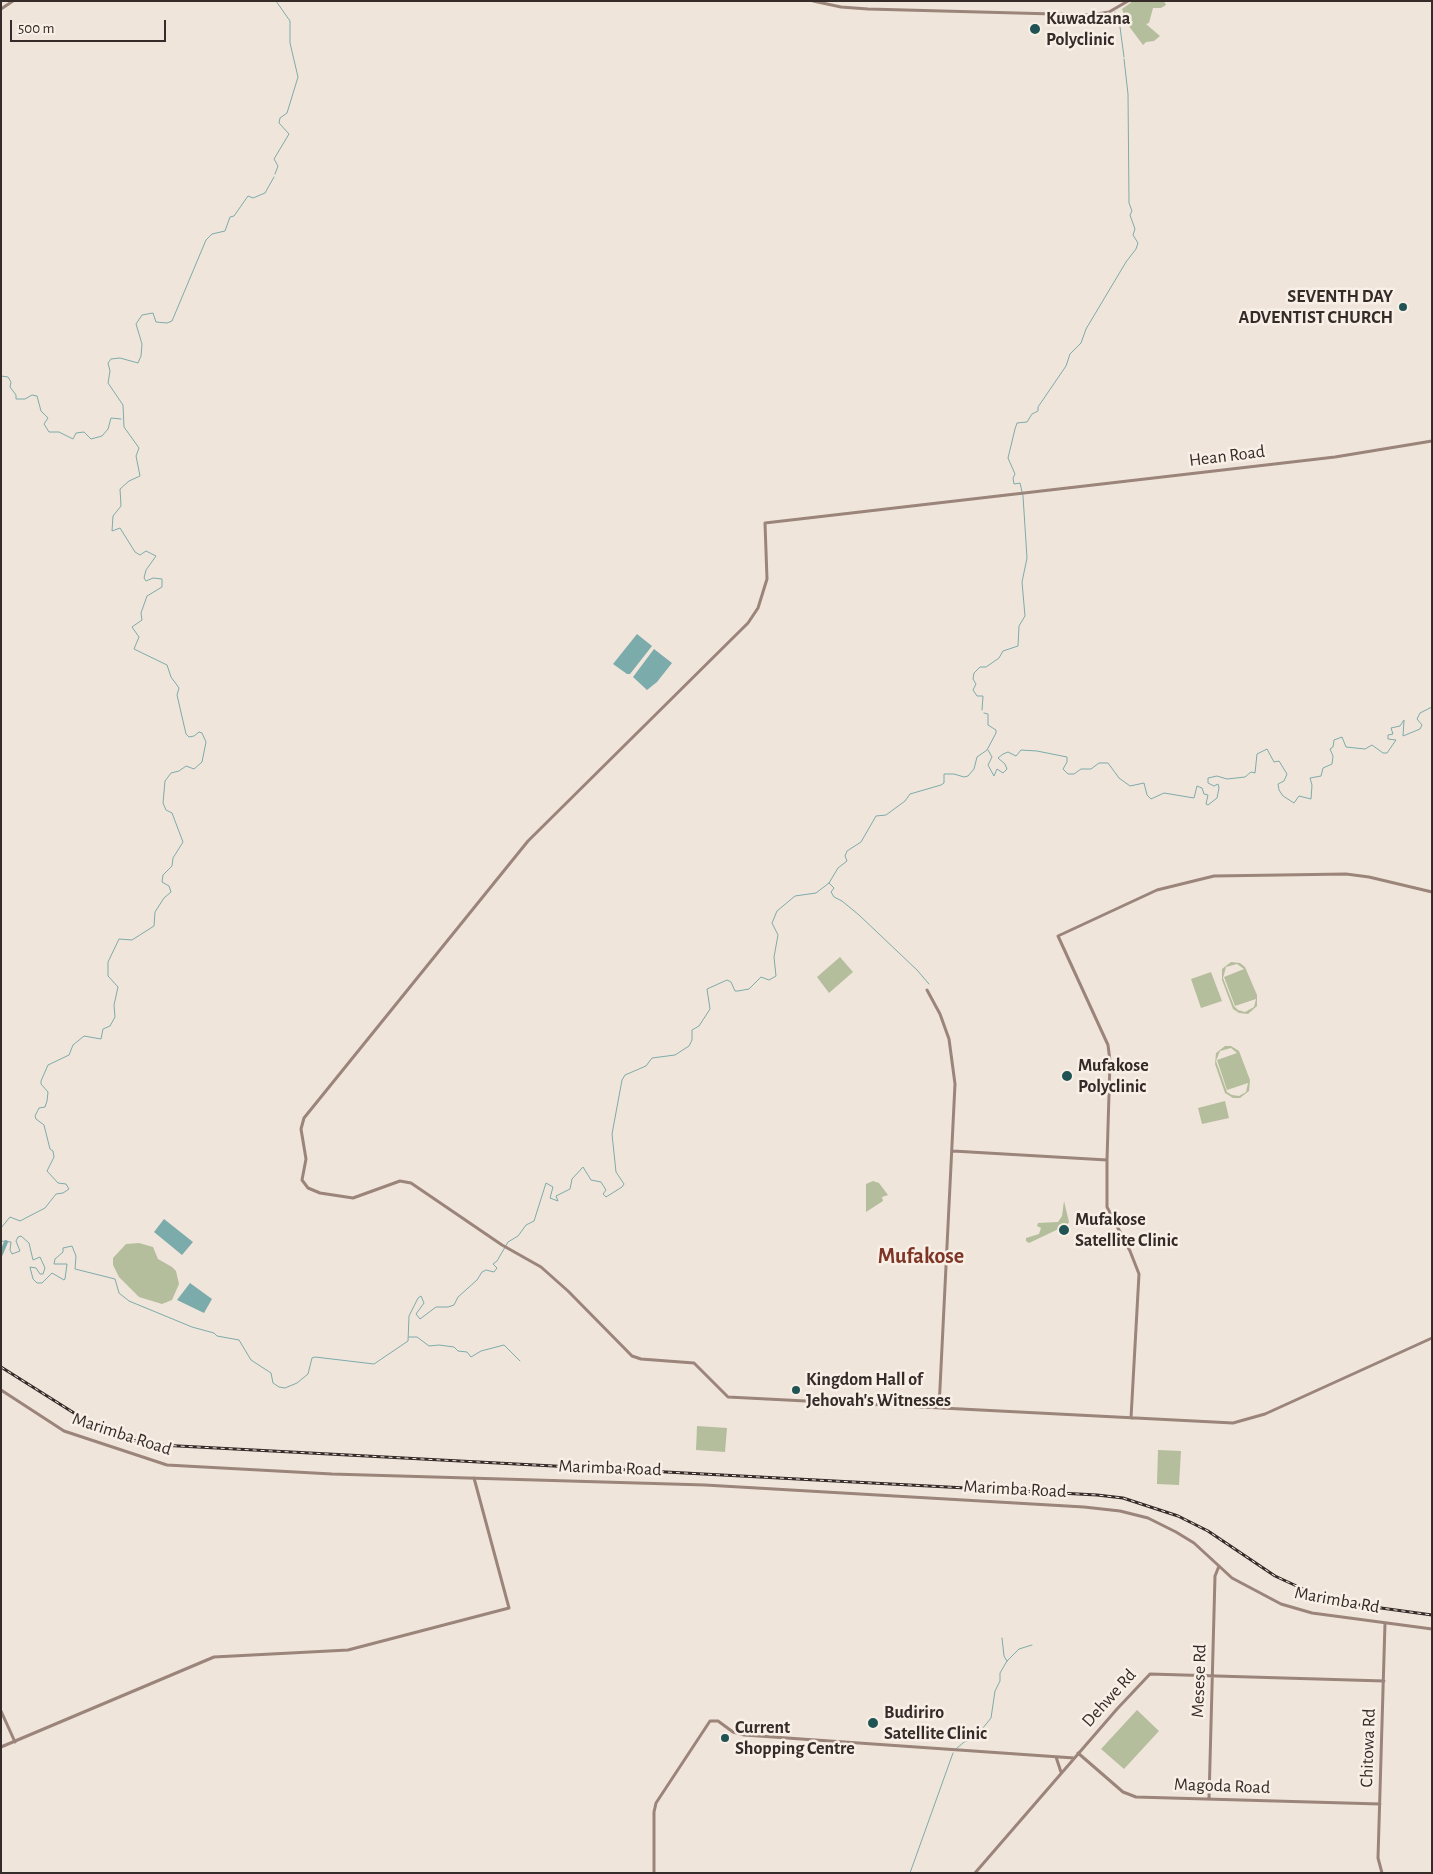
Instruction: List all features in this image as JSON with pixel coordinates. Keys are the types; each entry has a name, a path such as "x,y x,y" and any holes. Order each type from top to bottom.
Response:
{"street":[{"path":"1,9 13,1"},
{"path":"814,1 841,7 868,9 1091,15 1109,12 1128,1"},
{"name":"Hean Road","path":"939,1408 728,1397 694,1363 641,1359 632,1356 558,1282 536,1264 502,1245 407,1181 395,1182 353,1198 320,1193 308,1188 302,1180 306,1158 301,1129 304,1118 528,841 748,623 758,608 767,579 765,524 1339,457 1432,441"},
{"path":"1131,1418 1139,1274 1130,1251 1107,1207 1106,1160 1110,1061 1108,1045 1058,936 1156,890 1214,876 1346,874 1369,877 1432,892"},
{"path":"927,990 940,1014 952,1050 956,1084 939,1408 1222,1423 1254,1418 1432,1338"},
{"path":"953,1151 1106,1160"},
{"name":"Marimba Road","path":"1,1390 64,1431 167,1465 474,1478 705,1485 1094,1508 1137,1514 1160,1522 1189,1539 1219,1566"},
{"path":"1,1747 214,1657 345,1650 509,1608 474,1478"},
{"name":"Marimba Rd","path":"1219,1566 1251,1590 1294,1609 1432,1628"},
{"name":"Mesese Rd","path":"1209,1798 1215,1576 1219,1566"},
{"name":"Chitowa Rd","path":"1382,1873 1378,1858 1386,1623"},
{"name":"Dehwe Rd","path":"975,1873 1147,1676 1155,1673 1384,1681"},
{"path":"1,1711 15,1742"},
{"path":"654,1873 654,1812 656,1803 710,1721 718,1721 733,1732 744,1735 1074,1758"},
{"name":"Magoda Road","path":"1078,1753 1128,1795 1380,1804"},
{"path":"1056,1757 1061,1773"}],"green space":[{"path":"1133,1 1164,1 1166,5 1161,8 1153,8 1149,23 1146,24 1160,36 1154,41 1146,42 1143,45 1128,25 1122,9"},
{"path":"840,957 853,972 829,993 817,977"},
{"path":"1231,962 1240,963 1245,967 1257,995 1257,1006 1248,1014 1239,1013 1233,1009 1222,980 1222,969","holes":["1237,964 1244,969 1224,977 1235,1006 1256,999 1254,1007 1245,1012 1238,1010 1234,1006 1223,978 1226,967"]},
{"path":"1211,972 1222,1001 1201,1008 1191,979"},
{"path":"1225,1046 1231,1046 1239,1051 1250,1080 1249,1091 1240,1098 1233,1098 1225,1093 1215,1064 1216,1053","holes":["1231,1048 1237,1053 1217,1060 1227,1090 1248,1083 1246,1092 1239,1096 1227,1092 1216,1061 1220,1051"]},
{"path":"1225,1101 1229,1118 1202,1124 1198,1108"},
{"path":"873,1181 879,1183 888,1195 882,1197 883,1201 866,1212 866,1184"},
{"path":"1064,1201 1069,1222 1067,1225 1029,1243 1026,1241 1026,1238 1039,1234 1041,1228 1037,1226 1038,1223 1058,1222 1062,1216"},
{"path":"139,1243 153,1247 158,1259 176,1271 179,1284 172,1300 162,1304 139,1297 119,1277 113,1265 113,1258 126,1244"},
{"path":"697,1426 727,1428 725,1452 696,1450"},
{"path":"1158,1450 1181,1451 1179,1485 1157,1484"},
{"path":"1137,1710 1159,1731 1124,1769 1101,1749"}],"water":[{"path":"637,634 652,646 630,674 627,674 613,664"},
{"path":"654,649 672,663 657,682 647,690 633,677"},
{"path":"164,1219 193,1242 182,1255 154,1232"},
{"path":"190,1283 212,1299 204,1313 177,1300"}],"waterway":[{"path":"275,174 278,166 274,159 289,134 279,123 280,118 287,113 298,77 290,43 290,21 276,1"},
{"path":"1115,12 1120,27 1124,57"},
{"path":"982,710 983,696 977,696 973,690 976,684 973,679 974,673 980,667 986,667 999,658 1003,651 1018,646 1019,626 1025,616 1022,582 1027,558 1023,496 1020,483 1014,484 1013,478 1015,474 1008,458 1017,423 1027,422 1032,414 1038,411 1038,407 1066,366 1070,354 1081,343 1086,329 1138,243 1133,235 1135,229 1130,215 1132,211 1129,203 1128,94 1124,59"},
{"path":"1,1228 10,1217 20,1221 45,1208 56,1194 63,1193 69,1189 66,1184 58,1183 47,1171 54,1157 53,1151 50,1149 44,1125 35,1116 39,1108 45,1107 47,1101 48,1092 41,1084 41,1081 48,1065 69,1055 73,1045 84,1036 101,1039 103,1029 110,1026 115,1017 114,1005 118,987 108,976 108,962 119,939 132,940 154,926 155,912 164,898 171,892 169,886 162,882 163,875 172,866 173,858 183,842 172,813 166,810 163,803 165,781 171,773 179,771 186,766 194,769 202,762 206,742 202,733 199,732 189,737 186,734 177,695 179,688 171,677 167,665 134,649 139,637 132,627 142,620 141,613 147,596 162,587 162,579 153,578 146,581 144,578 146,570 156,556 146,551 140,555 135,552 120,528 112,531 113,516 121,506 120,489 129,481 140,476 136,456 139,448 124,427 123,405 108,383 110,371 108,363 111,359 120,358 138,363 142,344 136,324 142,315 153,313 156,322 167,323 172,321 206,240 212,234 225,231 230,217 234,216 248,196 253,198 265,193 274,177"},
{"path":"1,376 8,377 11,382 10,387 16,395 16,399 25,399 32,395 37,396 41,411 48,418 44,424 49,432 59,432 73,439 76,433 84,432 91,439 102,436 108,429 111,418 121,419"},
{"path":"988,750 992,757 988,765 994,776 997,769 1003,773 1007,769 1005,764 998,758 1003,754 1008,752 1016,756 1021,750 1037,751 1067,757 1067,762 1063,769 1068,774 1074,774 1081,769 1091,769 1099,763 1108,763 1119,778 1130,786 1144,783 1147,795 1151,799 1164,793 1194,798 1197,786 1202,788 1204,794 1208,795 1206,804 1208,805 1217,798 1219,788 1218,784 1214,786 1208,783 1208,778 1217,776 1227,779 1245,777 1251,772 1255,773 1257,754 1267,749 1274,762 1279,761 1287,774 1284,781 1278,784 1279,790 1283,796 1294,803 1299,796 1311,799 1312,785 1310,778 1321,776 1323,768 1332,764 1333,756 1330,749 1333,747 1334,740 1342,737 1346,747 1365,749 1372,745 1383,753 1387,753 1396,740 1388,739 1388,735 1393,734 1391,728 1400,726 1404,720 1403,736 1420,729 1422,725 1417,719 1420,713 1432,707"},
{"path":"1,1241 11,1242 10,1250 12,1254 20,1251 16,1241 18,1237 21,1236 29,1243 33,1260 40,1257 45,1268 43,1274 40,1274 36,1268 30,1267 33,1279 37,1283 42,1283 52,1273 65,1279 67,1264 54,1264 55,1259 63,1252 63,1248 72,1246 76,1256 75,1269 115,1279 119,1293 129,1301 192,1327 214,1333 217,1336 239,1340 251,1360 271,1373 273,1383 279,1387 285,1388 297,1383 308,1374 312,1358 315,1357 374,1364 408,1341 409,1316 418,1298 421,1296 424,1303 416,1314 420,1319 436,1307 454,1305 458,1297 477,1280 482,1272 486,1270 494,1272 497,1268 493,1264 497,1261 508,1242 518,1236 526,1225 534,1221 546,1183 553,1187 550,1198 558,1201 556,1196 570,1189 572,1179 583,1167 591,1180 601,1182 606,1190 603,1194 606,1197 622,1187 624,1184 616,1172 612,1134 622,1080 625,1075 646,1066 652,1058 675,1055 689,1046 692,1040 692,1030 699,1026 710,1009 707,989 727,980 731,982 735,991 749,989 761,977 769,980 776,976 774,957 778,935 772,923 777,911 795,896 816,893 829,883 838,868 847,861 845,856 847,851 861,842 876,816 886,815 905,801 910,794 941,785 944,783 944,774 968,776 974,769 977,757 987,750 996,733 996,730 988,725 988,714 984,713"},
{"path":"829,883 834,888 831,892 834,897 859,915 917,970 929,984"},
{"path":"1,1254 6,1242"},
{"path":"409,1337 417,1337 429,1346 454,1347 458,1351 467,1352 471,1357 481,1351 504,1345 520,1361"},
{"path":"1002,1638 1004,1656 1007,1661"},
{"path":"956,1749 964,1742 974,1739 991,1718 995,1691 1000,1681 1000,1673 1007,1661 1019,1649 1032,1645"},
{"path":"910,1873 953,1753"}],"railway":[{"path":"1,1367 101,1430 136,1441 160,1445 1097,1495 1123,1498 1178,1516 1208,1531 1275,1576 1316,1595 1352,1604 1432,1615"}],"place":[{"name":"Kuwadzana Polyclinic","path":"1035,29"},
{"name":"SEVENTH DAY ADVENTIST CHURCH","path":"1403,307"},
{"name":"Mufakose Polyclinic","path":"1067,1076"},
{"name":"Mufakose Satellite Clinic","path":"1064,1230"},
{"name":"Kingdom Hall of Jehovah's Witnesses","path":"796,1390"},
{"name":"Budiriro Satellite Clinic","path":"873,1723"},
{"name":"Current Shopping Centre","path":"725,1738"}],"district":[{"name":"Mufakose","path":"921,1256"}]}
